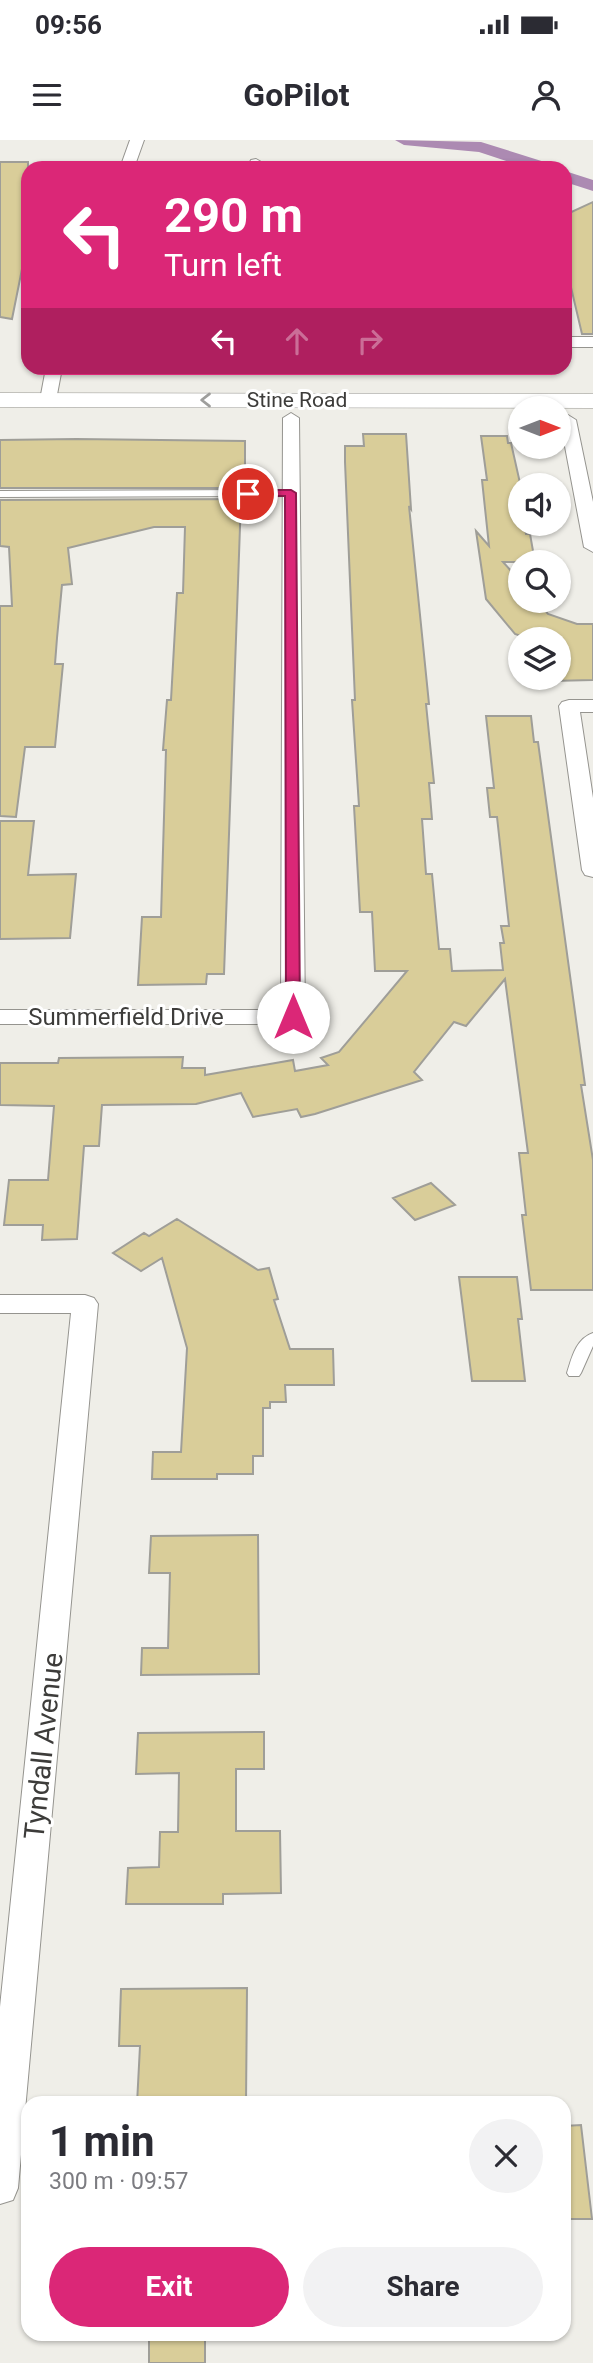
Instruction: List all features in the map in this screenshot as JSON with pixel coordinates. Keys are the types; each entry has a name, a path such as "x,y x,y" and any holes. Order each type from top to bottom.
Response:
{"main road":[{"name":"Stine Road","path":"0,400 593,401"},
{"path":"291,418 332,410 447,400"},
{"path":"0,411 25,410 48,401"},
{"name":"Stine Road","path":"0,417 508,419"},
{"path":"571,420 593,420"}],"street":[{"path":"130,161 137,142"},
{"path":"572,342 593,342"},
{"path":"48,401 53,375"},
{"path":"291,418 291,493"},
{"path":"571,454 593,547"},
{"name":"Summerfield Drive","path":"0,1017 293,1017 291,493"},
{"path":"593,706 569,706 589,818 593,870"},
{"name":"Tyndall Avenue","path":"0,1304 85,1304 0,2188"}],"lane":[{"path":"0,494 291,493"},
{"path":"575,1373 584,1346 593,1338"}],"building":[{"path":"0,162 21,162 21,274 12,319 0,317"},
{"path":"593,202 593,334 582,334 572,292 572,212"},
{"path":"363,434 406,434 411,509 409,506 429,704 426,704 434,783 429,783 432,819 422,819 426,874 432,874 439,949 450,949 452,971 503,970 500,943 504,943 501,926 509,926 497,817 490,817 487,788 494,788 486,716 531,716 534,742 538,742 585,1085 581,1085 593,1160 593,1290 531,1290 522,1215 526,1215 519,1153 528,1153 505,979 466,1026 454,1022 414,1072 422,1080 315,1114 301,1117 297,1109 253,1117 241,1093 196,1104 102,1105 99,1146 84,1146 77,1239 42,1240 43,1225 4,1225 9,1180 48,1180 54,1106 0,1105 0,1063 58,1063 59,1058 183,1057 182,1068 205,1068 205,1075 293,1060 295,1071 328,1065 321,1058 339,1052 407,971 375,971 372,912 360,912 354,806 359,806 352,700 355,700 345,446 364,446"},
{"path":"481,436 507,436 508,459 515,459 518,473 508,473 508,536 530,536 533,550 508,550 508,562 503,562 508,568 508,613 547,613 577,624 593,624 593,680 571,681 571,627 509,627 486,599 476,531 489,546 482,480 487,480"},
{"path":"0,440 245,441 245,488 0,488"},
{"path":"241,499 224,974 207,974 206,984 138,985 142,917 161,917 166,750 163,750 167,700 171,700 177,593 183,593 185,527 154,527 68,548 72,584 62,585 55,664 63,664 55,747 25,747 16,817 0,816 0,606 12,606 9,547 0,546 0,500"},
{"path":"0,821 34,821 28,875 76,874 70,938 0,939"},
{"path":"431,1183 455,1205 415,1220 393,1198"},
{"path":"177,1219 258,1270 269,1268 278,1299 274,1300 290,1349 333,1349 334,1385 285,1385 286,1402 270,1402 270,1408 263,1408 263,1456 253,1456 253,1474 217,1474 217,1479 152,1479 153,1452 181,1452 187,1348 162,1258 141,1271 113,1253 144,1233 149,1236"},
{"path":"459,1277 517,1277 522,1319 518,1319 525,1381 472,1381"},
{"path":"258,1535 259,1674 141,1675 142,1648 168,1648 170,1573 149,1573 151,1536"},
{"path":"264,1732 264,1769 236,1769 236,1831 280,1831 281,1893 223,1894 223,1904 126,1904 128,1868 159,1867 160,1832 178,1832 179,1773 136,1774 138,1733"},
{"path":"247,1988 246,2096 137,2096 140,2046 119,2046 121,1989"},
{"path":"581,2125 592,2219 571,2219 571,2126"},
{"path":"149,2341 205,2341 205,2363 149,2363"}],"waterway":[{"path":"404,140 481,147 524,161"},
{"path":"572,178 593,186"}],"route":[{"path":"248,494 291,493 293,1017"}]}
